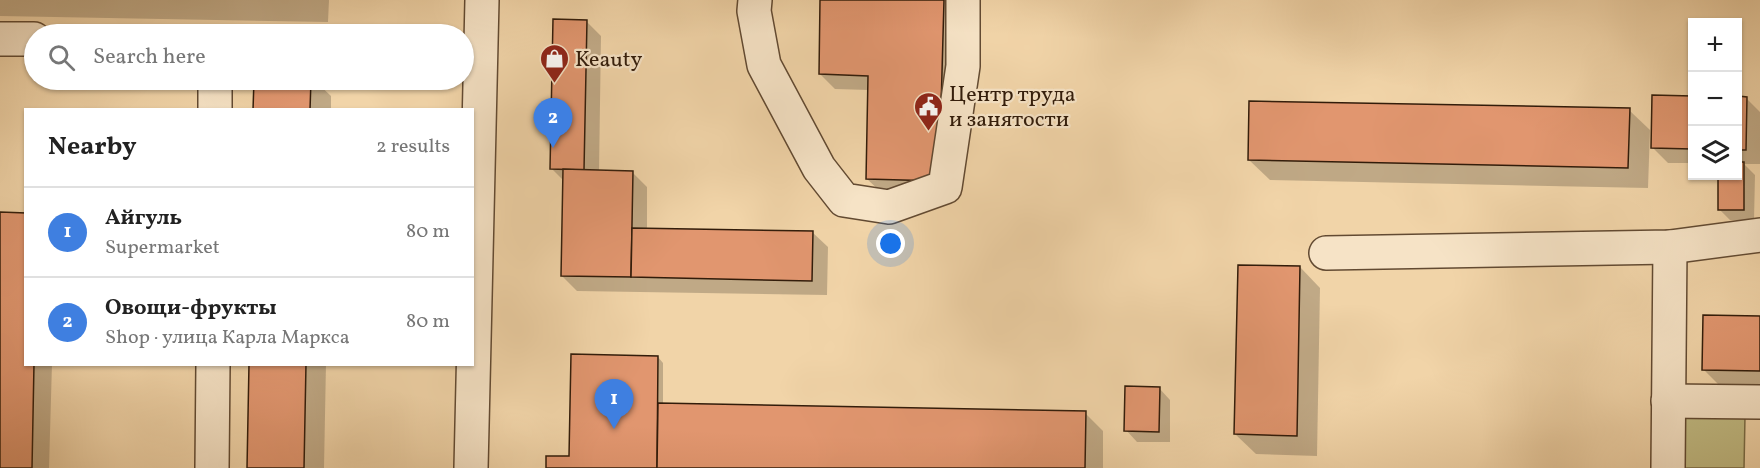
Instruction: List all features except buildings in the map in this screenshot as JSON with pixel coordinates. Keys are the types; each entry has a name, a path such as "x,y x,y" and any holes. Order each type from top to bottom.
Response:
{"street":[{"path":"474,35 482,0"},
{"path":"755,0 754,11 764,65 819,168 844,200 889,207 945,187 963,66 963,0"},
{"path":"0,39 24,39"},
{"path":"215,90 215,108"},
{"path":"472,90 472,108"},
{"path":"1326,253 1670,247 1760,235"},
{"path":"1668,468 1670,247"},
{"path":"212,468 213,366"},
{"path":"471,366 471,468"},
{"path":"1668,401 1760,402"}],"shaded area":[{"path":"1680,415 1745,416 1744,468 1679,468"}],"place":[{"name":"Keauty","path":"554,84"},
{"name":"Центр труда и занятости","path":"928,132"},
{"name":"Овощи-фрукты","path":"553,148"},
{"name":"Айгуль","path":"614,429"}]}
